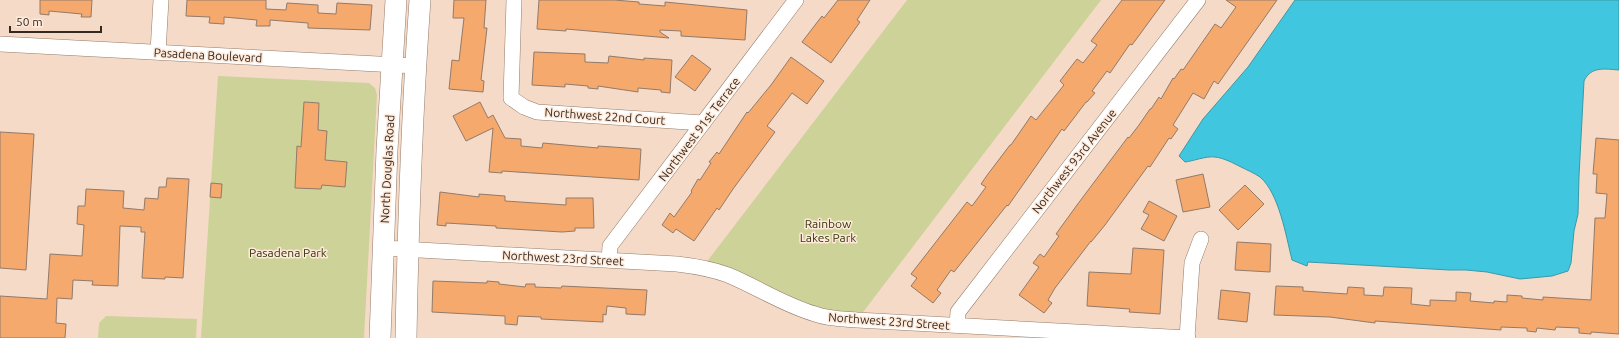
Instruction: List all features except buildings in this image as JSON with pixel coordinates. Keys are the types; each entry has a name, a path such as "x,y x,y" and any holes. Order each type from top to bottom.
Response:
{"main road":[{"name":"North Douglas Road","path":"380,338 383,248 396,0"},
{"name":"North Douglas Road","path":"406,338 407,250 420,0"}],"street":[{"path":"158,52 161,0"},
{"name":"Northwest 22nd Court","path":"514,0 511,98 524,107 537,112 703,123"},
{"name":"Northwest 91st Terrace","path":"609,260 610,246 796,0"},
{"name":"Northwest 93rd Avenue","path":"957,325 958,312 1198,0"},
{"name":"Pasadena Boulevard","path":"0,44 416,66"},
{"path":"1187,338 1192,263 1201,239"},
{"name":"Northwest 23rd Street","path":"383,248 677,264 702,268 727,275 778,300 816,315 858,320 1187,338"}],"green space":[{"name":"Rainbow Lakes Park","path":"907,0 1101,0 857,320 832,317 702,268"},
{"name":"Pasadena Park","path":"218,76 369,83 375,88 377,95 364,338 201,338"},
{"path":"106,316 197,319 196,338 98,338 99,323"}],"water":[{"path":"1295,0 1619,0 1619,70 1604,69 1594,71 1587,76 1584,81 1578,214 1574,231 1571,263 1568,271 1552,276 1520,279 1487,272 1466,270 1308,262 1307,266 1292,260 1277,204 1267,184 1260,177 1232,162 1215,157 1207,157 1185,162 1179,156 1203,119 1248,67"}]}
